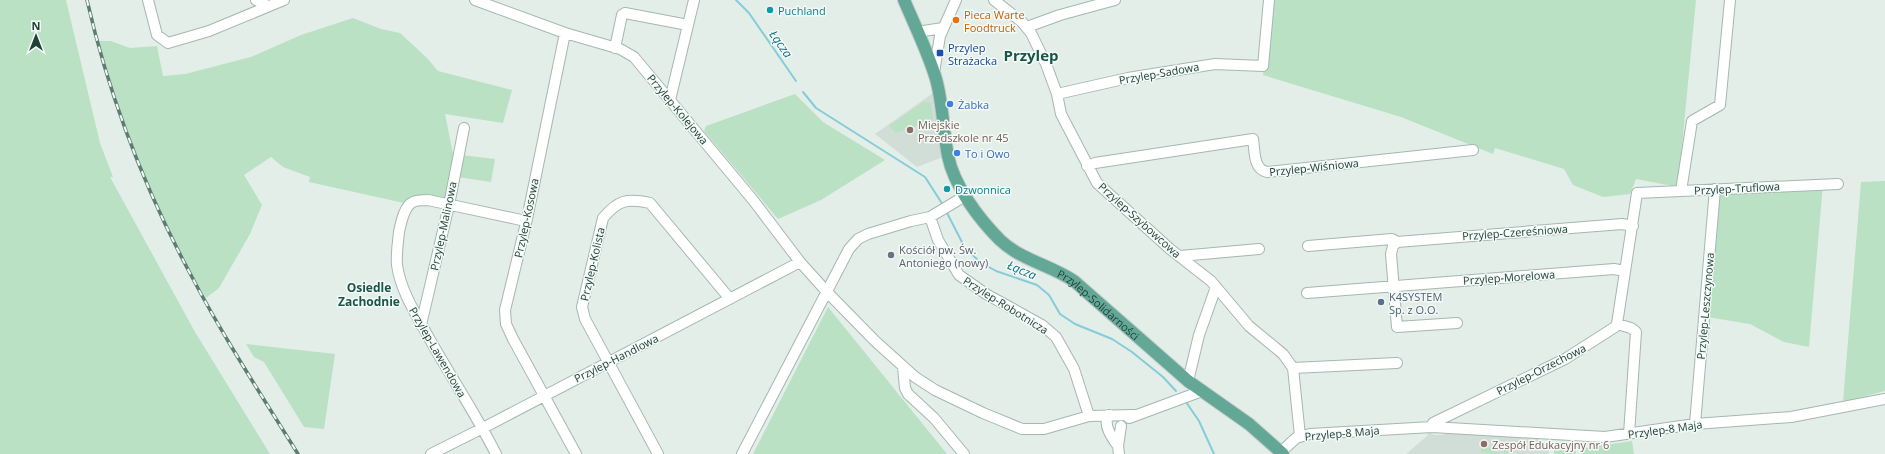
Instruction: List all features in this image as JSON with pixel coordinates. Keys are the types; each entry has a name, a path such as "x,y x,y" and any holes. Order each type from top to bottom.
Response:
{"main road":[{"name":"Przylep-Solidarności","path":"904,0 934,73 940,97 950,166 965,196 1000,240 1020,255 1055,270 1074,281 1188,380 1249,424 1282,453"}],"street":[{"path":"148,0 157,35 168,43 209,31 284,0"},
{"path":"256,0 268,6"},
{"name":"Przylep-Kolejowa","path":"475,0 565,33 627,52 634,57 753,200 800,262 828,292 903,367 915,377 935,390 1007,424 1030,430 1044,429 1093,415"},
{"path":"670,100 694,0"},
{"path":"934,73 938,44 943,28 956,0"},
{"name":"Przylep-Szybowcowa","path":"994,0 1027,27 1046,64 1057,94 1061,114 1092,176 1102,188 1211,281 1249,326 1283,354 1293,368"},
{"path":"1027,27 1060,15 1115,0"},
{"name":"Przylep-Sadowa","path":"1057,94 1128,78 1215,64 1263,66 1269,0"},
{"path":"1681,191 1692,121 1720,105 1730,0"},
{"path":"615,48 622,15 625,13 688,25"},
{"path":"917,32 943,28"},
{"name":"Przylep-Kosowa","path":"565,33 527,219 505,310 506,324 576,454"},
{"name":"Przylep-Malinowa","path":"421,325 449,205 464,128"},
{"name":"Przylep-Wiśniowa","path":"1087,166 1095,163 1253,139 1257,166 1261,171 1268,172 1473,150"},
{"name":"Przylep-Truflowa","path":"1632,226 1637,193 1838,184"},
{"name":"Przylep-Leszczynowa","path":"1695,424 1714,189"},
{"path":"742,454 823,297 828,292 842,260 849,249 858,239 884,228 930,217 965,196"},
{"name":"Przylep-Lawendowa","path":"496,454 483,428 421,325 403,287 398,266 398,244 401,222 407,208 413,202 428,200 521,220 527,219"},
{"name":"Przylep-Kolista","path":"658,454 585,319 582,307 603,218 611,208 623,201 636,200 650,203 730,299"},
{"name":"Przylep-Robotnicza","path":"930,217 938,240 959,275 986,294 1042,325 1056,336 1074,368 1093,415"},
{"name":"Przylep-Czereśniowa","path":"1308,246 1392,239 1397,242 1622,224 1632,226"},
{"path":"1629,434 1636,332 1631,328 1617,324 1632,226"},
{"path":"1397,242 1393,246 1391,254 1397,327 1457,323"},
{"path":"1180,256 1259,249"},
{"name":"Przylep-Handlowa","path":"431,454 800,262"},
{"name":"Przylep-Morelowa","path":"1308,293 1606,270 1625,271"},
{"path":"1188,380 1200,335 1216,287"},
{"name":"Przylep-Orzechowa","path":"1432,427 1433,423 1573,355 1612,330 1617,324"},
{"path":"1300,436 1293,368 1397,363"},
{"path":"903,367 905,388 908,394 934,418 964,454"},
{"path":"1093,415 1114,421 1202,391"},
{"name":"Przylep-8 Maja","path":"1282,453 1300,436 1432,427 1605,437 1695,424 1791,417 1885,399"},
{"path":"1114,421 1118,450"}],"shaded area":[{"name":"Miejskie Przedszkole nr 45","path":"933,93 943,157 917,167 875,134"},
{"name":"Zespół Edukacyjny nr 6","path":"1429,432 1434,435 1443,435 1445,433 1539,438 1542,442 1549,442 1549,454 1406,454 1427,436"}],"green space":[{"path":"0,0 66,0 100,143 113,177 110,177 195,332 270,454 0,454"},
{"path":"1272,0 1696,0 1678,187 1636,179 1630,194 1603,197 1573,185 1564,169 1495,148 1493,154 1401,117 1263,75"},
{"path":"353,18 381,29 400,33 426,57 438,71 512,90 503,123 445,114 453,154 495,159 491,182 451,176 448,202 413,197 404,203 309,182 310,177 283,167 271,157 244,175 262,205 250,234 219,288 206,298 169,233 144,180 119,111 99,41 111,41 130,48 157,46 163,76 185,74 251,57 301,35"},
{"path":"795,94 823,122 885,160 821,200 778,219 704,131 706,126"},
{"path":"923,102 931,103 933,120 896,133 889,126"},
{"path":"1885,181 1885,391 1843,402 1861,182"},
{"path":"1823,184 1809,347 1784,342 1750,324 1707,317 1718,190"},
{"path":"828,307 947,454 753,454"},
{"path":"246,344 335,354 324,429 304,427 264,362 254,357"},
{"path":"1632,441 1634,454 1580,454 1579,449"},
{"path":"1554,446 1576,447 1576,454 1554,454"},
{"path":"1481,448 1495,448 1495,452 1504,453 1504,449 1508,449 1508,453 1491,454 1481,452"}],"waterway":[{"name":"Łącza","path":"736,0 749,13 796,81"},
{"name":"Łącza","path":"803,92 816,108 925,177 943,205"},
{"name":"Łącza","path":"946,211 965,248 980,262 996,271 1037,285 1049,295 1060,314 1075,324 1112,339 1132,352 1163,377 1176,391"},
{"name":"Łącza","path":"1186,402 1199,421 1214,454"}],"railway":[{"path":"87,0 117,107 159,211 192,277 217,322 298,454"}],"place":[{"name":"Puchland","path":"770,10"},
{"name":"Pieca Warte Foodtruck","path":"956,20"},
{"name":"Przylep Strażacka","path":"940,53"},
{"name":"Żabka","path":"950,104"},
{"name":"Miejskie Przedszkole nr 45","path":"910,130"},
{"name":"To i Owo","path":"957,153"},
{"name":"Dzwonnica","path":"947,189"},
{"name":"Kościół pw. Św. Antoniego (nowy)","path":"891,255"},
{"name":"K4SYSTEM Sp. z O.O.","path":"1381,302"},
{"name":"Zespół Edukacyjny nr 6","path":"1484,444"}],"district":[{"name":"Przylep","path":"1031,55"},
{"name":"Osiedle Zachodnie","path":"369,294"}]}
